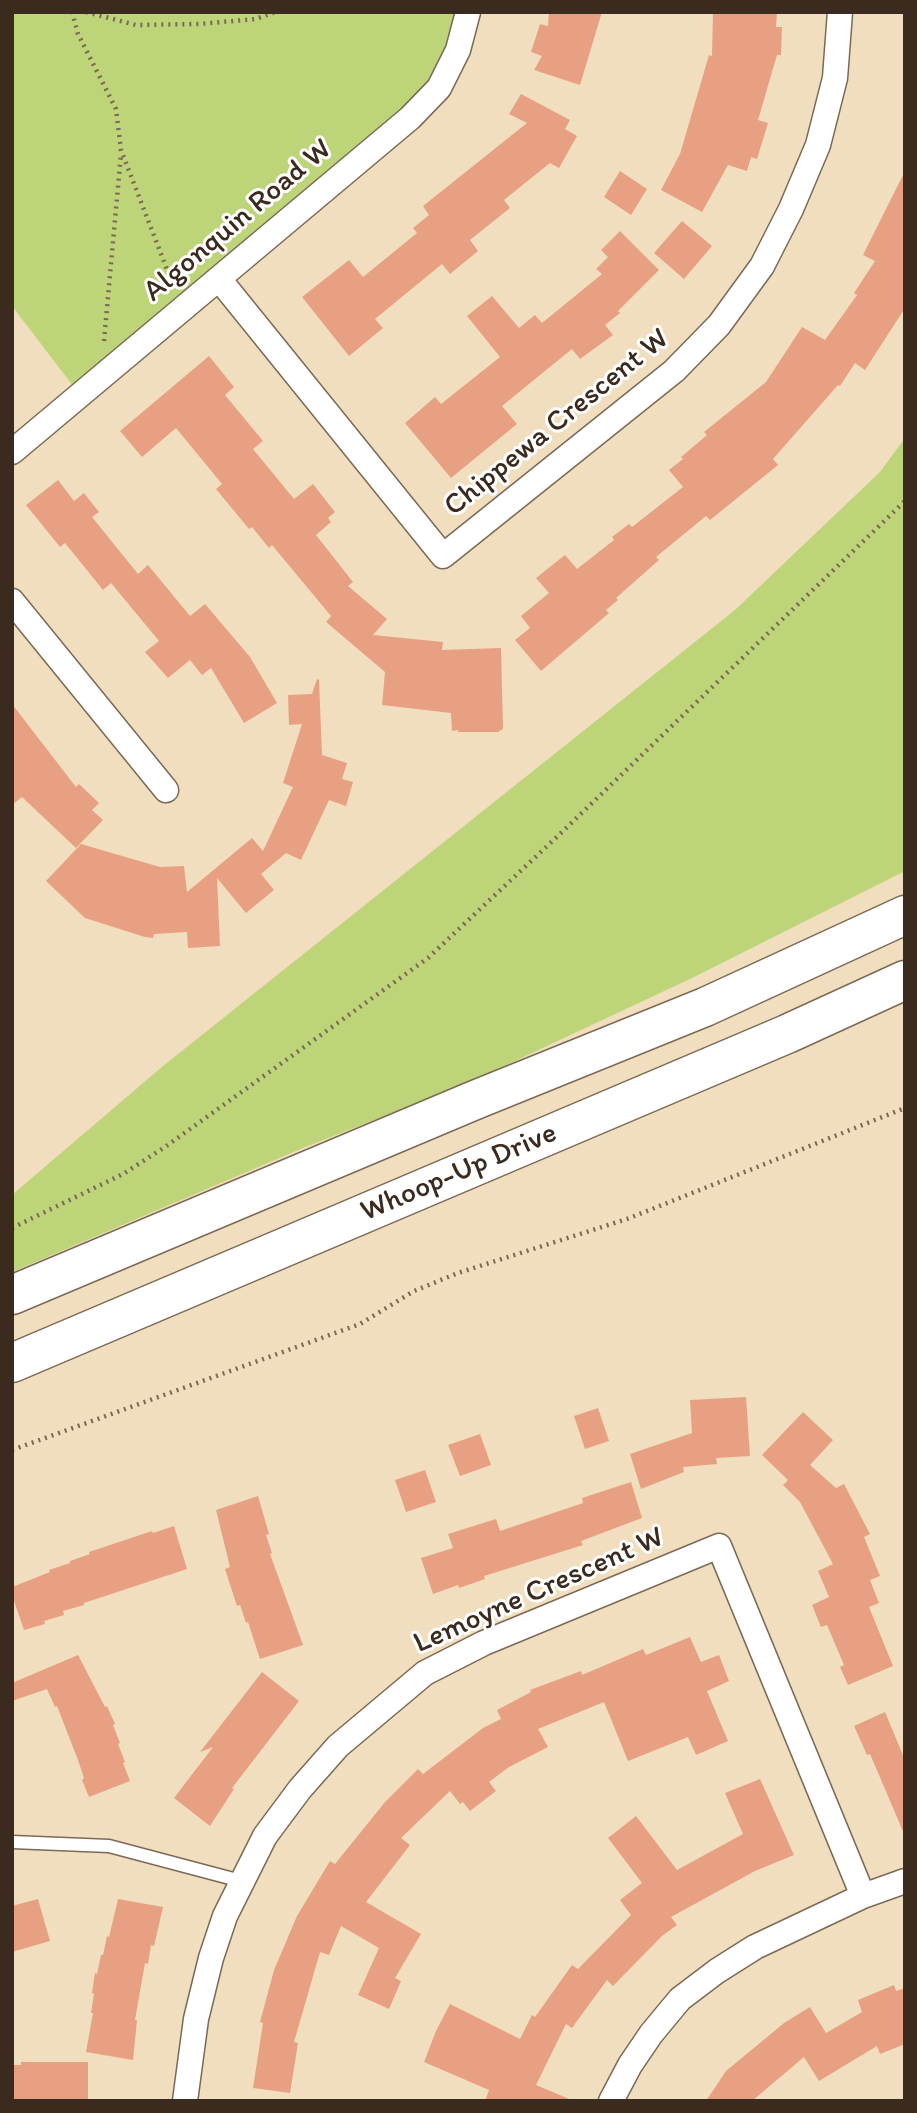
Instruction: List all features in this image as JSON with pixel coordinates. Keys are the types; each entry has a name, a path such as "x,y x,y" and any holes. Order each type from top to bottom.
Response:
{"highway":[{"path":"705,1007 905,897"},
{"name":"Whoop-Up Drive","path":"12,1295 475,1100 705,1007 905,915"},
{"name":"Whoop-Up Drive","path":"12,1363 787,1034 905,980"}],"street":[{"name":"Algonquin Road W","path":"12,452 410,118 439,88 458,51 468,12"},
{"name":"Chippewa Crescent W","path":"219,279 443,556 674,371 719,325 762,266 791,209 818,145 835,78 840,12"},
{"path":"12,601 166,790"},
{"name":"Lemoyne Crescent W","path":"185,2101 196,2019 225,1916 265,1836 300,1789 338,1746 425,1672 484,1643 719,1545 863,1896"},
{"path":"611,2101 630,2065 651,2034 680,1999 717,1971 755,1947 863,1896 905,1881"}],"lane":[{"path":"12,1842 109,1846 241,1881"}],"path":[{"path":"72,12 78,34 116,109 121,150 101,377"},
{"path":"86,12 136,25 256,19 275,12"},
{"path":"121,150 183,309"},
{"path":"12,1227 123,1174 165,1147 428,958 905,501"},
{"path":"12,1450 360,1324 414,1291 457,1273 627,1219 905,1108"}],"green space":[{"path":"12,12 468,12 439,88 80,395 12,306"},
{"path":"905,438 905,871 692,978 468,1083 303,1148 12,1272 12,1195 163,1066 735,610 880,472"}],"building":[{"path":"549,12 602,12 580,85 534,70 542,56 531,52 540,24 548,26"},
{"path":"713,12 777,12 776,27 782,27 781,55 777,55 758,120 768,123 757,159 751,157 747,171 728,165 702,212 661,190 680,154 709,55 712,56"},
{"path":"521,94 570,120 565,129 577,136 559,168 550,163 504,200 510,208 470,240 478,251 450,274 442,264 375,319 383,328 349,356 302,297 349,260 363,277 417,233 413,228 429,215 423,206 527,123 509,114"},
{"path":"620,171 647,189 631,215 604,197"},
{"path":"905,171 905,308 865,370 855,363 840,386 838,385 773,459 778,465 710,520 706,516 656,557 659,560 616,598 618,600 606,610 609,613 541,671 515,640 530,628 521,616 549,593 536,578 565,555 577,569 614,540 612,537 629,524 632,527 683,487 669,470 707,435 704,432 766,382 802,327 825,340 857,295 854,293 875,261 863,255"},
{"path":"682,221 712,246 684,279 654,253"},
{"path":"620,231 659,270 618,311 620,313 605,325 613,335 580,359 572,349 502,406 517,424 451,478 405,423 435,397 441,404 500,357 467,316 492,296 519,328 535,315 542,323 602,274 596,269 608,257 601,250"},
{"path":"209,356 234,387 225,395 263,441 253,449 294,499 313,484 335,512 328,518 331,522 316,535 353,582 348,586 387,619 373,635 443,642 442,650 501,648 503,729 498,732 452,731 451,713 382,705 385,672 326,622 331,616 272,545 269,548 252,527 249,529 216,489 222,484 176,428 142,457 120,431"},
{"path":"58,480 74,501 84,493 99,512 92,517 138,574 148,565 190,616 205,604 250,657 277,703 244,723 211,668 202,675 190,660 168,678 145,652 159,641 111,583 103,590 65,543 60,547 26,505"},
{"path":"317,679 322,755 347,763 342,779 353,782 346,806 329,800 301,860 286,853 261,874 274,890 246,913 217,878 220,946 188,948 187,932 145,937 85,918 46,881 81,844 160,867 184,866 187,892 252,838 263,851 293,787 283,783 302,724 289,725 288,695 312,694"},
{"path":"12,704 76,787 79,784 99,803 92,810 103,820 76,848 22,797 12,805"},
{"path":"746,1397 750,1456 716,1458 717,1464 683,1467 684,1472 641,1489 630,1454 692,1433 690,1400"},
{"path":"598,1408 609,1441 585,1449 574,1416"},
{"path":"803,1412 833,1440 810,1465 836,1488 844,1484 870,1534 864,1537 880,1576 870,1580 879,1603 869,1607 893,1666 848,1685 840,1667 844,1665 827,1625 821,1627 812,1605 829,1597 818,1571 833,1564 800,1502 783,1485 788,1480 762,1455"},
{"path":"480,1434 491,1465 460,1476 448,1445"},
{"path":"425,1470 436,1502 406,1512 395,1480"},
{"path":"631,1482 642,1518 581,1541 583,1545 484,1576 485,1579 459,1588 458,1585 433,1594 421,1558 453,1548 448,1534 496,1519 500,1531 583,1503 582,1498"},
{"path":"258,1496 269,1534 266,1535 272,1553 270,1554 303,1645 260,1659 248,1622 246,1623 240,1605 237,1606 225,1569 230,1567 216,1510"},
{"path":"174,1526 187,1569 84,1603 63,1611 64,1615 44,1621 45,1624 24,1630 12,1595 12,1587 90,1554 89,1552"},
{"path":"690,1637 701,1662 719,1655 729,1681 707,1691 728,1741 696,1755 688,1737 628,1761 604,1702 538,1729 548,1747 509,1767 489,1782 496,1791 470,1811 463,1802 460,1804 450,1791 401,1838 410,1845 366,1902 421,1934 395,1978 401,1981 389,2009 358,1995 379,1948 341,1926 329,1955 320,1952 294,2042 298,2043 290,2093 253,2088 263,2023 260,2022 274,1970 297,1916 330,1861 335,1864 385,1802 418,1769 423,1774 483,1728 501,1719 497,1710 531,1692 530,1690 581,1671 582,1675 643,1649 646,1655"},
{"path":"78,1655 115,1724 113,1725 120,1743 118,1744 125,1762 123,1763 130,1781 89,1797 57,1706 55,1707 47,1689 12,1701 12,1683"},
{"path":"262,1672 299,1701 232,1788 234,1789 210,1826 174,1798 213,1747 200,1752"},
{"path":"885,1712 905,1760 905,1836 870,1754 867,1755 854,1726"},
{"path":"760,1779 794,1855 755,1871 671,1917 677,1925 662,1936 613,1986 607,1980 572,2028 566,2024 536,2085 574,2101 485,2101 489,2090 424,2062 450,2004 520,2039 532,2015 535,2017 572,1965 578,1969 631,1915 620,1900 642,1883 608,1838 636,1816 677,1870 743,1834 725,1793"},
{"path":"38,1899 50,1941 12,1952 12,1906"},
{"path":"118,1899 163,1907 154,1946 151,1945 148,1964 145,1963 135,2020 133,2060 86,2052 93,2013 95,1973 97,1974 107,1936 109,1937"},
{"path":"894,1985 896,1991 905,1988 905,2044 880,2054 877,2046 819,2081 804,2057 752,2101 706,2101 726,2071 784,2023 810,2007 826,2033 862,2012 858,2000"},
{"path":"21,2062 88,2062 88,2101 12,2101 12,2065 21,2065"}]}
